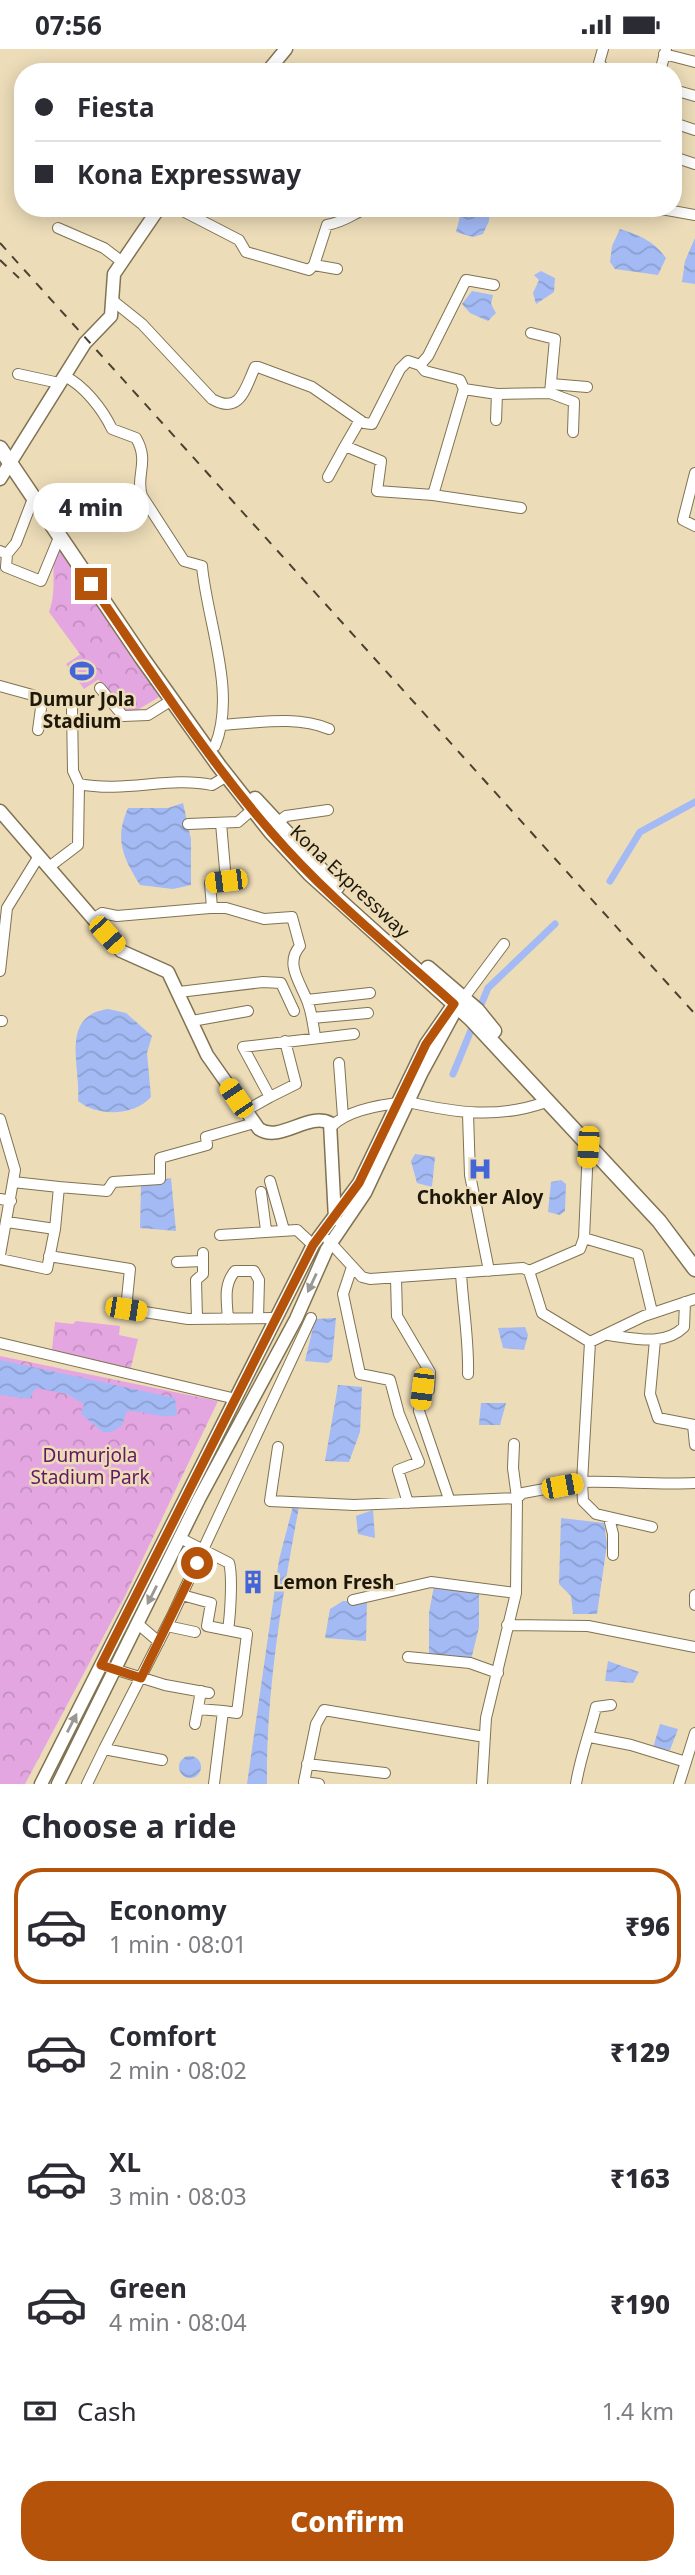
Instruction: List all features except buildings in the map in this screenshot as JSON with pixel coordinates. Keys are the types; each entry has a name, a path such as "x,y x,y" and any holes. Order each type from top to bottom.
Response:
{"highway":[{"name":"Kona Expressway","path":"0,437 34,496 172,700 253,809 310,874 460,999"},
{"name":"Kona Expressway","path":"8,455 248,792 337,888 460,999 546,1102 659,1221 695,1269"},
{"name":"Kona Expressway","path":"487,1030 654,1204 695,1257"}],"main road":[{"path":"274,63 286,49"},
{"path":"0,479 8,455 85,343 111,316 111,283 121,261 153,217"},
{"path":"0,811 128,956 168,972 207,1055 254,1123 266,1133 316,1120 327,1121 332,1126 330,1172 335,1219"},
{"path":"41,1784 313,1245 335,1219 359,1183 460,999"},
{"path":"58,1784 180,1538 296,1319 331,1244 365,1193 402,1103"}],"street":[{"path":"665,51 695,62"},
{"path":"194,217 239,240 246,252 309,270 314,265 327,225 346,222 351,217"},
{"path":"58,228 104,248 121,261"},
{"path":"314,265 337,269"},
{"path":"421,365 466,280 494,285"},
{"path":"112,300 142,324 212,399 219,403 233,405 239,401 255,367 258,367 312,387 360,420 372,424 400,369 408,361 421,365 425,371 460,380 464,389 433,495"},
{"path":"531,333 555,339 551,388"},
{"path":"18,374 73,380 105,413 112,429 136,438 144,458 139,490 142,496 184,561 202,566 219,666 222,725 215,745"},
{"path":"464,389 497,394 587,387"},
{"path":"551,388 574,402 573,432"},
{"path":"496,420 497,394"},
{"path":"328,477 360,420"},
{"path":"345,446 381,461 379,492 433,495 520,508"},
{"path":"695,473 683,520 695,526"},
{"path":"34,496 16,543 4,552 6,567 41,581 60,535"},
{"path":"0,686 36,696 41,708 38,730"},
{"path":"100,688 123,716 148,715 172,700"},
{"path":"49,867 78,845 79,784 73,771 72,708"},
{"path":"222,725 315,723 329,729"},
{"path":"79,784 104,789 196,781 212,785 227,776"},
{"path":"188,824 238,822 253,809"},
{"path":"277,823 286,816 328,810"},
{"path":"212,908 210,883 226,881 221,823"},
{"path":"0,971 7,908 39,856"},
{"path":"93,919 102,913 117,916 212,908 226,908 264,919 292,917 300,946 292,959 293,968 307,1000 315,1036"},
{"path":"460,999 504,944"},
{"path":"179,992 263,982 281,983 294,1011"},
{"path":"307,1000 370,993"},
{"path":"192,1021 248,1011"},
{"path":"312,1019 368,1013"},
{"path":"270,1097 243,1047 315,1036 354,1034"},
{"path":"245,1111 296,1084 285,1041"},
{"path":"339,1063 344,1117"},
{"path":"332,1126 344,1117 402,1103 467,1114 518,1110 546,1102"},
{"path":"467,1114 470,1175 489,1271"},
{"path":"0,1119 15,1170 5,1200 7,1222 0,1257 47,1269 55,1229 59,1187"},
{"path":"13,1182 107,1191 113,1182 160,1179 160,1158 206,1145 206,1137 254,1123"},
{"path":"529,1271 580,1249 584,1238 588,1147"},
{"path":"270,1181 284,1230"},
{"path":"261,1192 266,1230"},
{"path":"7,1222 55,1229"},
{"path":"220,1235 298,1230 313,1245"},
{"path":"321,1233 362,1277 523,1268 529,1271 542,1313 590,1342"},
{"path":"584,1238 638,1254 652,1313"},
{"path":"49,1256 130,1269 126,1309 197,1319 276,1318"},
{"path":"177,1262 203,1257 203,1274 196,1280 197,1319"},
{"path":"352,1267 343,1294 360,1374 390,1380 399,1414 419,1462 398,1470 408,1503"},
{"path":"228,1318 226,1289 229,1278 235,1271 254,1271 259,1280 258,1318"},
{"path":"461,1273 463,1310 469,1331 468,1374"},
{"path":"396,1277 397,1316 430,1372 429,1390 422,1389 419,1411 449,1499"},
{"path":"590,1342 652,1313 690,1300"},
{"path":"607,1335 655,1340 678,1333 684,1327 690,1300"},
{"path":"87,1784 167,1626 312,1318"},
{"path":"655,1340 650,1394 658,1418 694,1425 695,1445"},
{"path":"590,1342 583,1501 596,1514 652,1527"},
{"path":"0,1343 236,1399"},
{"path":"482,1784 486,1718 516,1593 517,1498 513,1468 514,1444"},
{"path":"278,1447 270,1501 313,1505 517,1498 523,1493 582,1482 638,1481 651,1485 695,1482"},
{"path":"609,1518 613,1534 613,1555"},
{"path":"180,1538 229,1563 231,1568 228,1603 231,1610 228,1630"},
{"path":"353,1600 431,1582 516,1593"},
{"path":"181,1595 211,1603 207,1626 247,1634 237,1713 198,1709"},
{"path":"695,1595 695,1605"},
{"path":"138,1624 159,1642"},
{"path":"507,1625 588,1626 695,1647"},
{"path":"167,1626 195,1632"},
{"path":"408,1657 470,1663 498,1673"},
{"path":"101,1665 114,1671 205,1692 195,1724"},
{"path":"576,1784 579,1764 590,1737 596,1707 611,1705"},
{"path":"319,1784 304,1782 316,1724 324,1710 485,1737"},
{"path":"214,1784 223,1711"},
{"path":"679,1784 695,1733"},
{"path":"590,1737 631,1745 686,1762"},
{"path":"104,1749 162,1760"},
{"path":"307,1764 385,1773"}],"green space":[{"path":"61,537 164,694 126,717 49,612 55,557"},
{"name":"Dumur Jola Stadium","path":"81,654 99,679 84,689 66,664"},
{"path":"76,1321 120,1326 119,1335 138,1339 130,1371 56,1354 52,1349 55,1322 73,1324"},
{"name":"Dumurjola Stadium Park","path":"0,1356 218,1401 125,1596 25,1784 0,1784"}],"water":[{"path":"460,217 489,217 483,234 473,237 456,232"},
{"path":"620,229 646,239 666,258 658,275 615,269 610,262 612,246"},
{"path":"695,238 695,284 682,282 685,261"},
{"path":"541,271 555,278 554,292 536,304 533,293 539,280 534,275"},
{"path":"472,291 493,295 491,304 496,313 488,321 470,313 462,304"},
{"path":"183,803 191,839 191,885 173,889 140,885 122,848 122,830 128,808 168,808"},
{"path":"108,1009 126,1013 152,1036 147,1053 151,1097 126,1111 95,1110 78,1101 78,1032 83,1021"},
{"path":"415,1154 435,1157 432,1187 417,1183 411,1161"},
{"path":"171,1178 176,1231 140,1228 141,1184"},
{"path":"561,1180 566,1184 565,1211 560,1215 548,1212 551,1182"},
{"path":"336,1318 332,1360 328,1363 305,1361 315,1319"},
{"path":"525,1327 528,1335 524,1350 503,1348 498,1328"},
{"path":"0,1360 175,1398 177,1415 127,1411 122,1425 112,1432 103,1432 81,1414 84,1404 67,1394 36,1388 29,1399 0,1395"},
{"path":"338,1385 362,1387 360,1432 349,1462 325,1461"},
{"path":"481,1403 506,1403 500,1425 479,1425"},
{"path":"293,1506 299,1507 272,1680 267,1784 247,1784 279,1560"},
{"path":"373,1510 375,1538 358,1534 356,1516"},
{"path":"561,1518 604,1523 607,1544 597,1614 573,1614 571,1596 559,1584"},
{"path":"434,1586 479,1592 479,1627 471,1660 429,1656 429,1613"},
{"path":"343,1601 367,1602 366,1641 325,1638 330,1609"},
{"path":"608,1661 639,1672 633,1683 605,1681"},
{"path":"660,1724 678,1729 670,1750 653,1748"},
{"path":"186,1756 194,1756 201,1763 201,1771 194,1778 186,1778 179,1771 179,1763"}],"waterway":[{"path":"610,881 640,832 695,802"},
{"path":"478,1012 488,988 555,924"},
{"path":"453,1074 474,1023"}],"railway":[{"path":"0,243 695,1014"},
{"path":"0,260 19,278"}],"place":[{"name":"Dumur Jola Stadium","path":"82,671"},
{"name":"Chokher Aloy","path":"480,1169"},
{"name":"Lemon Fresh","path":"253,1582"}],"route":[{"path":"91,584 219,766 271,832 310,874 454,1004 426,1044 359,1183 335,1219 313,1245 101,1665 141,1678 197,1563"}]}
